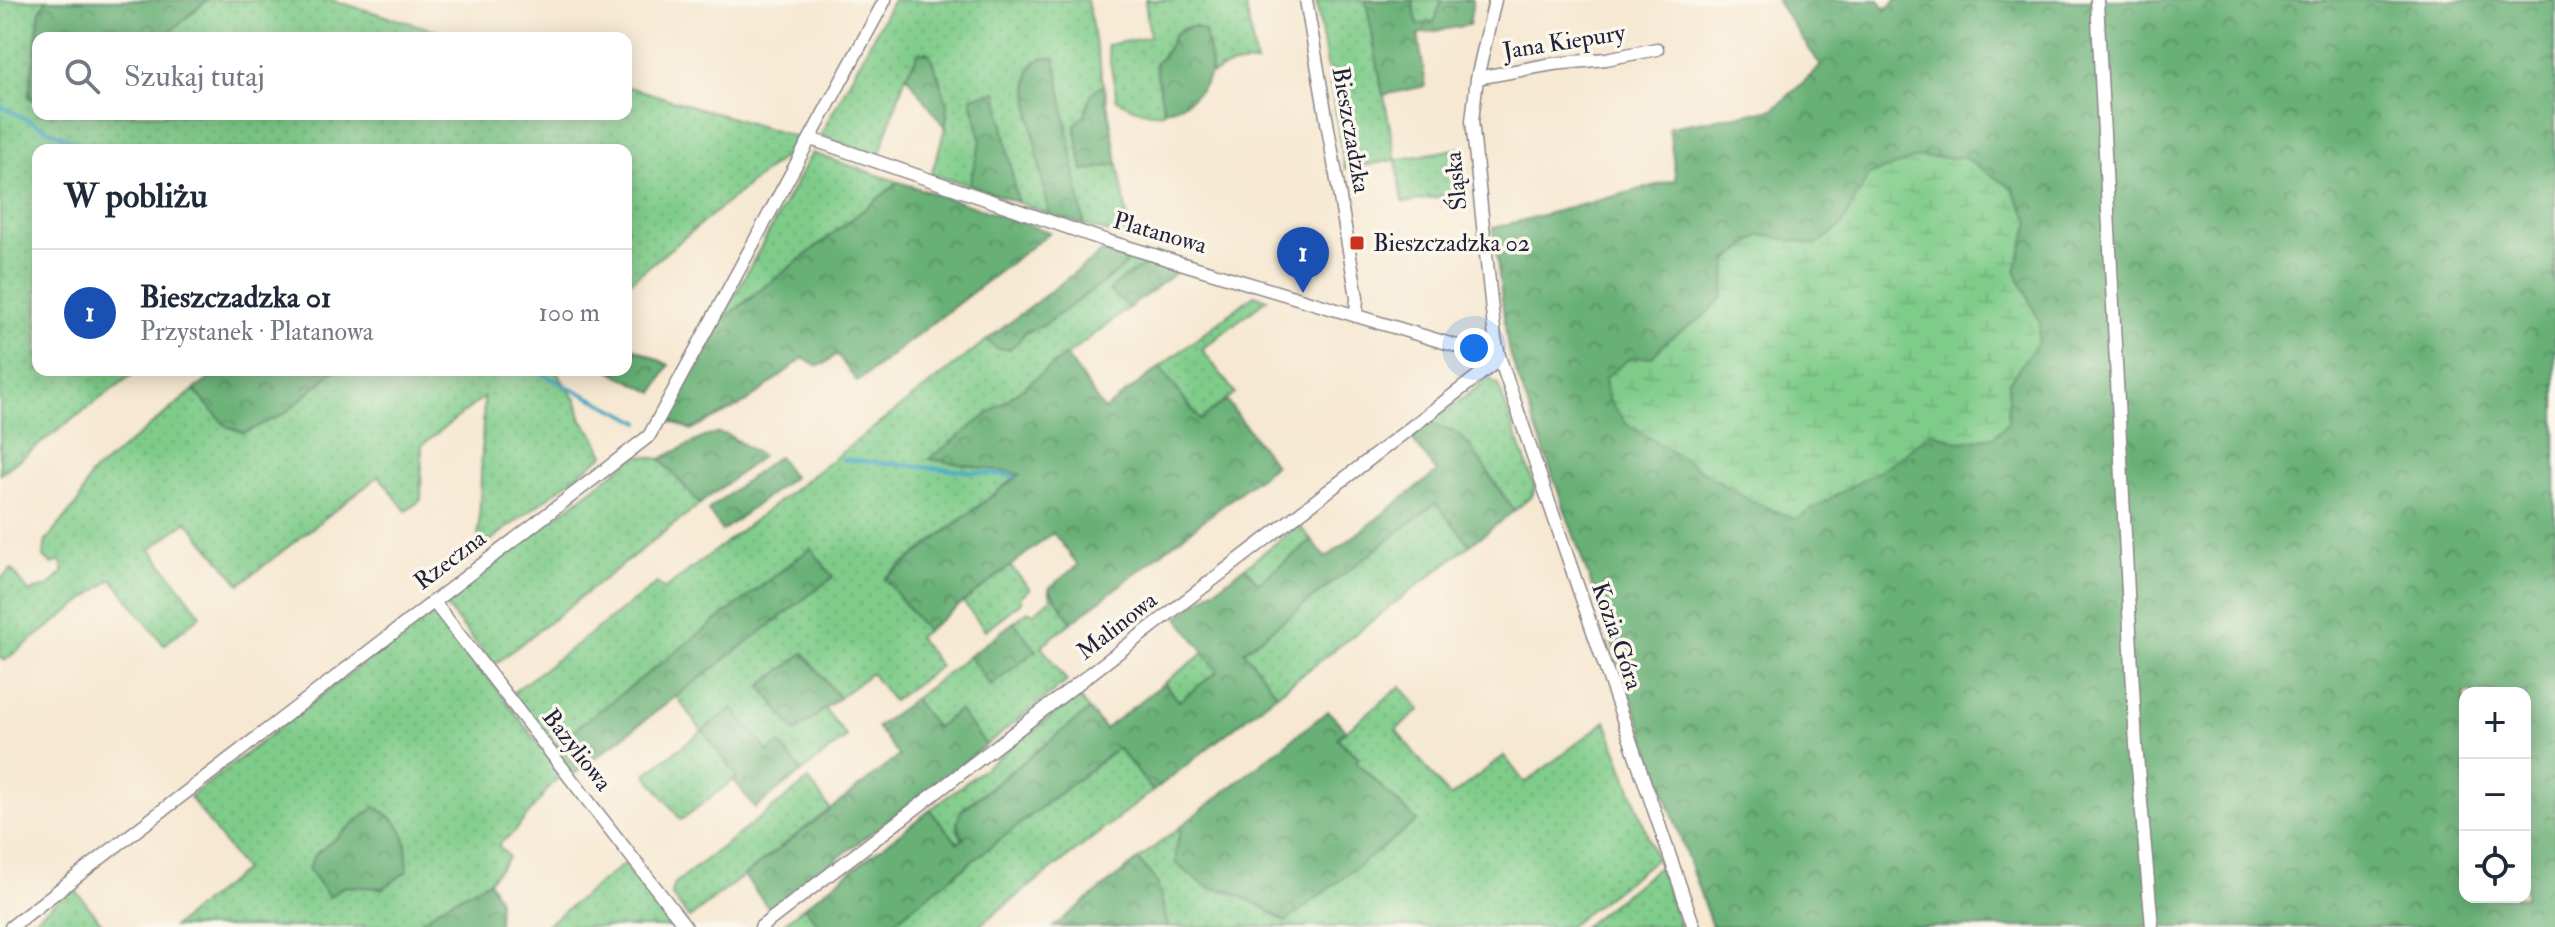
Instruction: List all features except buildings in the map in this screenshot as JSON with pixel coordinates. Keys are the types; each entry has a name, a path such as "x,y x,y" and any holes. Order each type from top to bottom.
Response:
{"street":[{"name":"Rzeczna","path":"11,927 649,436 885,0"},
{"name":"Bieszczadzka","path":"1306,0 1357,297 1356,316"},
{"name":"Śląska","path":"1495,0 1477,78 1473,131 1495,339 1500,359"},
{"path":"2097,0 2136,745 2152,927"},
{"name":"Jana Kiepury","path":"1477,78 1657,49"},
{"name":"Platanowa","path":"811,139 1107,241 1500,359"},
{"name":"Malinowa","path":"761,927 1500,359"},
{"name":"Kozia Góra","path":"1500,359 1694,927"},
{"name":"Bazyliowa","path":"433,601 686,927"}],"green space":[{"path":"0,0 47,0 40,11 37,32 32,32 29,97 32,99 32,120 632,120 632,88 799,138 794,148 632,280 632,144 32,144 32,376 130,376 0,474"},
{"path":"47,0 207,0 170,32 37,32 40,11"},
{"path":"207,0 331,0 441,32 170,32"},
{"path":"893,0 1087,0 1104,86 1096,90 1087,110 1084,171 1118,164 1131,240 1084,225 1055,58 1028,81 1049,214 1017,202 997,92 971,97 981,141 969,185 931,175 946,115 942,89 926,51 906,75 879,156 820,136"},
{"path":"1145,0 1245,0 1256,64 1233,65 1212,74 1205,31 1185,28 1179,31 1155,63 1164,113 1140,110 1117,100 1107,45 1150,37"},
{"path":"1316,0 1366,0 1396,160 1345,169"},
{"path":"1366,0 1412,0 1418,25 1435,21 1442,0 1473,0 1469,25 1418,34 1426,86 1383,95"},
{"path":"1412,0 1442,0 1436,21 1417,26"},
{"path":"1776,0 1879,0 1886,9 1897,0 2555,0 2555,927 1712,927 1508,349 1493,228 1676,180 1669,127 1774,109 1821,66"},
{"path":"1194,26 1205,31 1210,75 1193,97 1180,106 1164,110 1155,63 1164,56 1175,33"},
{"path":"920,51 930,55 947,102 946,129 906,75"},
{"path":"1044,58 1055,58 1084,225 1049,214 1031,118 1028,82 1032,65"},
{"path":"1104,86 1118,164 1083,171 1075,124 1084,115 1094,90"},
{"path":"997,92 1017,202 969,185 981,141 971,97"},
{"path":"1461,148 1465,192 1403,203 1396,160"},
{"path":"812,153 899,182 720,322"},
{"path":"1919,157 1964,158 2012,188 2030,221 2015,271 2040,322 2038,342 2009,382 2008,422 1994,437 1959,442 1930,432 1899,459 1795,519 1751,501 1626,423 1608,399 1605,378 1630,358 1652,357 1669,339 1703,317 1723,297 1728,260 1761,235 1817,245 1841,226 1869,175"},
{"path":"899,182 1050,232 857,382 837,354 817,366 803,358 747,402 691,430 666,419 720,322"},
{"path":"1103,251 1127,257 1125,266 1043,326 1026,331 1009,349 997,349 987,340"},
{"path":"1127,257 1148,263 1122,279 1110,291 1129,308 930,459 1021,473 885,578 926,631 918,637 940,666 893,701 871,673 839,698 804,653 761,687 795,731 825,709 847,737 802,772 780,744 681,820 646,774 702,731 676,696 832,577 811,549 552,747 511,694 657,583 664,590 987,340 997,349 1029,332 1119,271 1125,266"},
{"path":"1148,263 1178,271 1129,308 1110,291 1122,279"},
{"path":"1254,295 1267,299 1202,349 1235,393 1200,420 1160,367"},
{"path":"632,347 669,365 654,393 620,376 632,376"},
{"path":"1066,355 1104,410 1160,367 1200,420 1226,400 1275,465 1072,622 1049,588 1078,565 1053,533 926,631 885,579 1020,474 929,459"},
{"path":"214,376 328,376 284,414 244,433 226,426 194,390"},
{"path":"328,376 559,376 577,401 582,421 595,436 604,455 478,550 484,397 422,445 421,500 406,511 379,476 240,584 187,521 151,549 201,615 164,645 112,579 4,661 0,657 0,579 12,569 29,592 49,586 64,572 60,561 52,564 43,557 46,541 79,501 90,475 194,390 226,426 284,414"},
{"path":"1489,378 1498,385 1535,487 1532,496 1514,511 1470,446 1455,432 1431,423"},
{"path":"1431,423 1455,432 1470,446 1514,511 1470,545 1436,503 1244,651 1277,694 1153,791 1118,748 887,927 821,927 804,907 930,810 958,843 963,839 957,822 961,811 1089,710 1105,729 1164,683 1179,701 1218,671 1178,617 1245,567 1258,583 1312,541 1326,558 1437,472 1411,438"},
{"path":"717,433 728,435 762,456 700,504 660,459"},
{"path":"637,455 660,459 700,504 494,665 443,603"},
{"path":"778,456 793,477 722,531 708,510"},
{"path":"1436,502 1470,545 1277,694 1243,652"},
{"path":"1299,525 1312,541 1258,583 1245,567"},
{"path":"811,548 833,577 573,775 552,747"},
{"path":"1010,566 1030,589 1021,596 1021,602 985,630 963,602"},
{"path":"1049,588 1072,622 1041,646 1067,681 986,745 959,711 936,728 914,699 969,656 991,685 1035,650 1014,622 1028,611 1034,613 1051,599"},
{"path":"435,608 561,773 514,832 498,845 509,857 489,881 442,906 414,927 173,927 244,870 190,797","holes":["375,807 384,888 344,886 329,896 313,856"]},
{"path":"1014,622 1036,650 991,686 969,656"},
{"path":"804,653 839,698 795,732 761,686"},
{"path":"1204,653 1218,671 1178,702 1164,683"},
{"path":"1401,686 1420,710 1396,730 1450,797 1504,756 1525,783 1606,721 1656,859 1568,927 1168,927 1157,882 1138,860 1181,826 1176,850 1207,887 1248,900 1285,922 1416,821 1355,761 1359,757 1337,738"},
{"path":"1078,696 1089,710 961,810 958,831 963,839 957,844 930,810"},
{"path":"914,699 936,728 959,710 986,745 770,910 744,876 899,756 877,727"},
{"path":"733,708 768,752 780,744 802,772 755,808 734,780 737,776 703,731"},
{"path":"1328,711 1346,730 1337,738 1359,758 1356,762 1417,821 1285,922 1264,907 1229,891 1207,887 1176,864 1181,826"},
{"path":"1118,748 1153,791 977,927 887,927"},
{"path":"809,780 830,809 689,918 672,896 674,884"},
{"path":"375,807 393,819 403,833 407,871 384,888 344,886 329,897 309,870 313,856"},
{"path":"1138,860 1157,882 1168,927 1053,927"},
{"path":"624,864 672,927 544,927"},
{"path":"1659,867 1680,926 1583,927"},
{"path":"489,881 499,900 498,927 414,927 442,906"},
{"path":"74,888 105,927 24,927"},
{"path":"804,907 821,927 779,927"}],"waterway":[{"path":"0,106 78,144"},
{"path":"546,376 640,422"},
{"path":"843,459 1014,476"}],"place":[{"name":"Bieszczadzka 02","path":"1357,243"},
{"name":"Bieszczadzka 01","path":"1303,293"}]}
